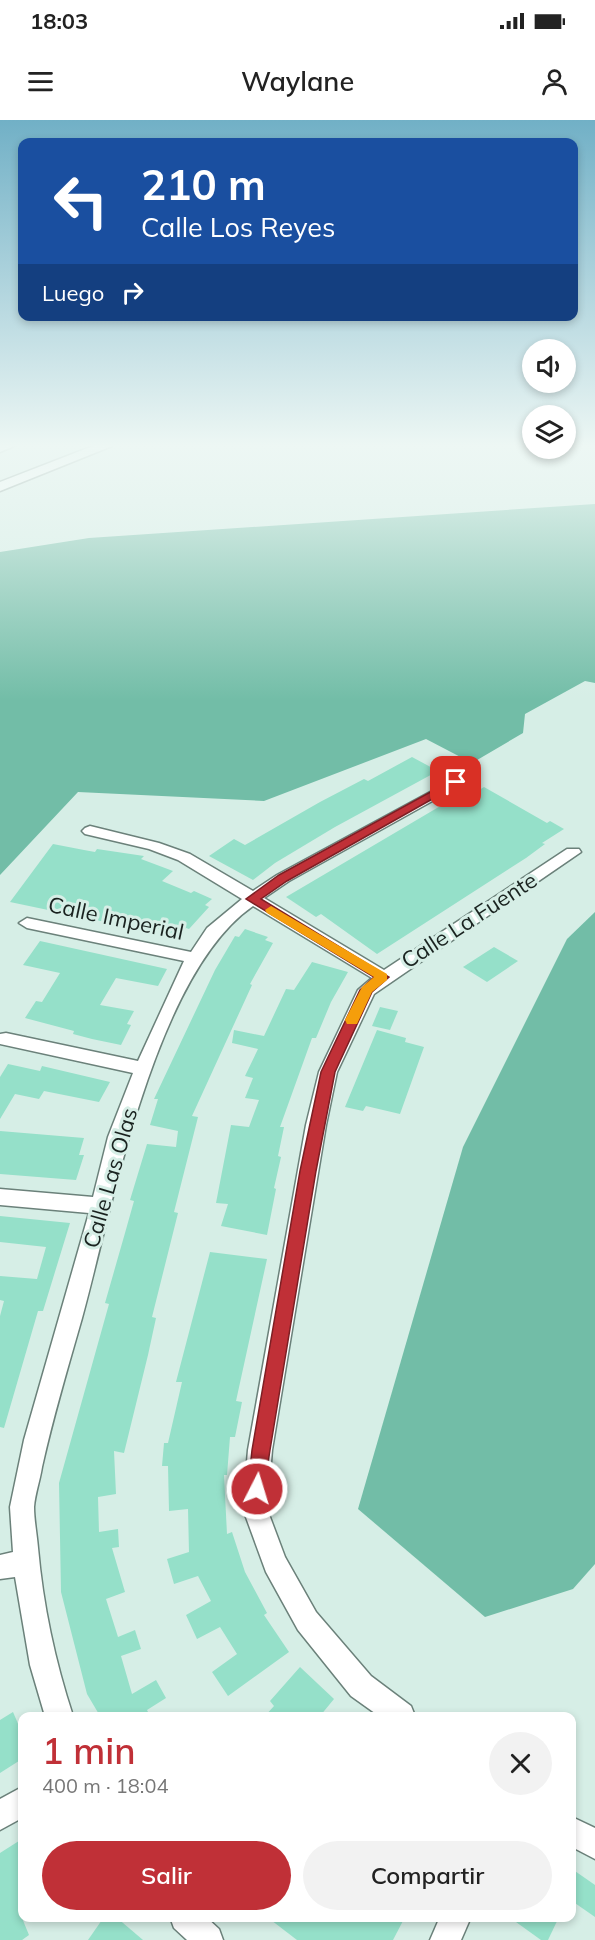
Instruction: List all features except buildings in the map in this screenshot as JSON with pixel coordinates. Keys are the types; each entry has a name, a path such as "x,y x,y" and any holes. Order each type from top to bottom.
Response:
{"street":[{"name":"Calle Las Olas","path":"58,1712 43,1665 27,1562 22,1507 36,1440 118,1137 158,1032 195,958 213,932 283,878 456,782"},
{"path":"90,831 154,846 184,857 383,977"},
{"name":"Calle La Fuente","path":"396,1712 360,1686 307,1621 275,1563 255,1509 261,1450 316,1125 328,1072 366,990 573,852"},
{"name":"Calle Imperial","path":"27,923 195,958"},
{"path":"6,1039 144,1069"},
{"path":"0,1197 101,1206"},
{"path":"0,1567 27,1562"},
{"path":"0,1816 18,1804"},
{"path":"576,1833 595,1844"},
{"path":"190,1922 208,1940"},
{"path":"445,1940 454,1922"}],"green space":[{"path":"194,531 595,531 595,683 585,681 525,714 523,733 472,763 426,739 264,801 78,792 0,875 0,552 89,538"},
{"path":"595,912 595,1564 573,1589 485,1617 358,1509 463,1147 567,939"}],"slow traffic":[{"path":"271,910 383,977 366,990 352,1020"}],"route":[{"path":"257,1489 261,1450 308,1171 328,1072 366,990 383,977 253,899 283,878 456,782"}]}
